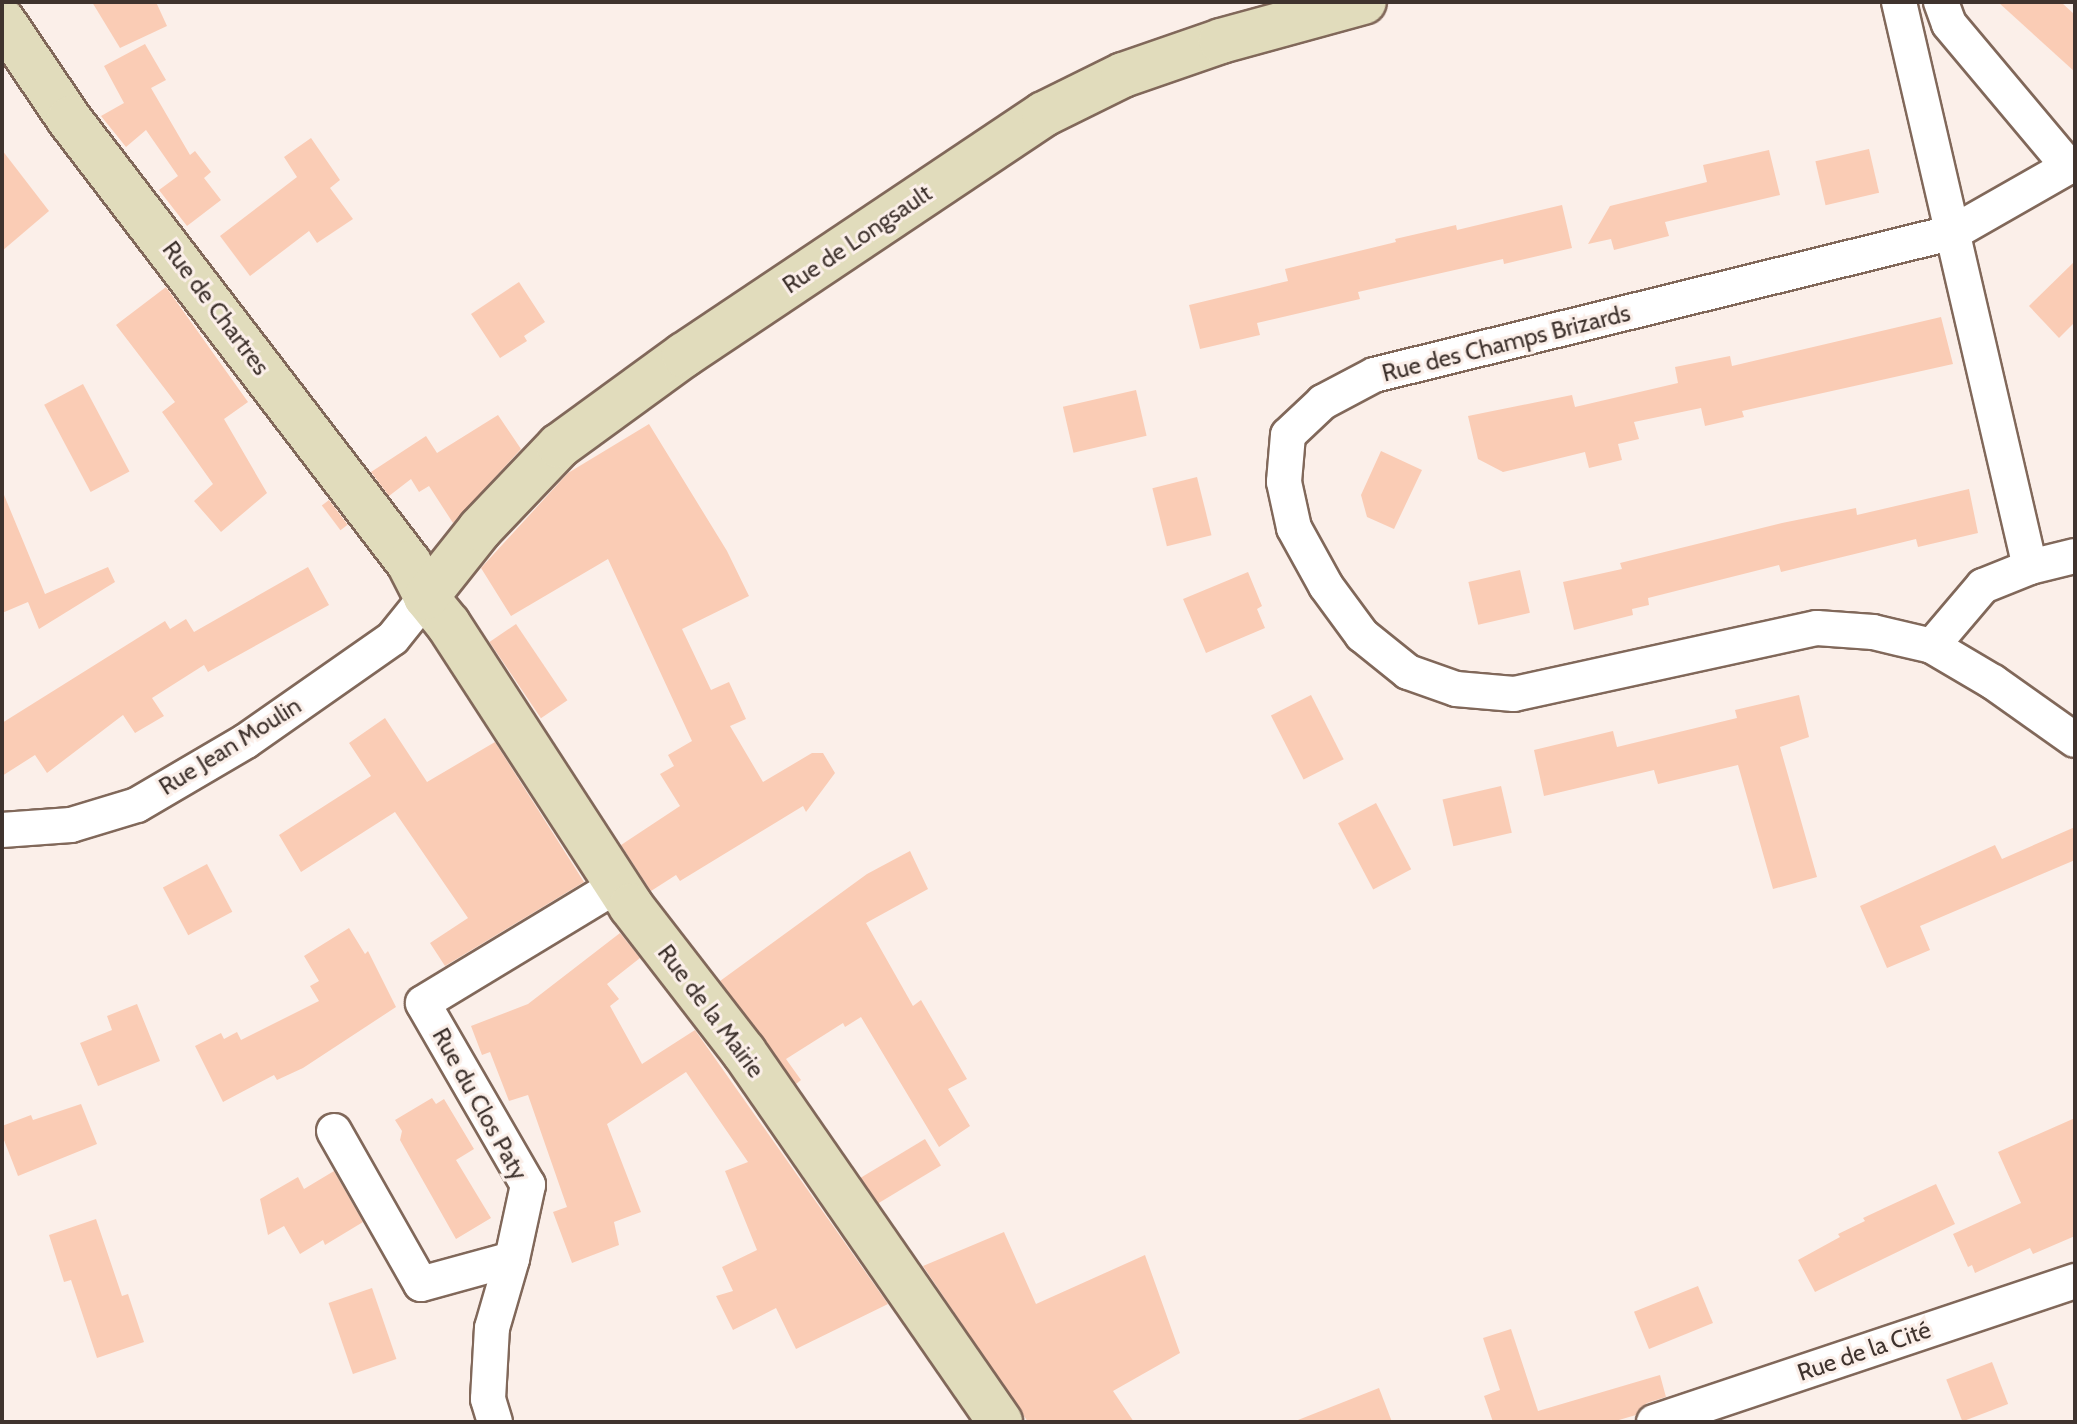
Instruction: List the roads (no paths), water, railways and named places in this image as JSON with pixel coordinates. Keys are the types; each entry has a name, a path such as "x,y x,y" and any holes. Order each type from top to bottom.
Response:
{"street":[{"name":"Rue de Longsault","path":"426,597 480,529 559,446 684,355 1044,114 1123,75 1221,41 1364,2"},
{"path":"1899,2 2030,567"},
{"name":"Rue des Champs Brizards","path":"1941,2 1949,24 2072,165 1954,232 1374,375 1323,402 1288,435 1284,482 1294,528 1326,586 1362,635 1408,672 1456,689 1514,694 1817,628 1873,632 1932,646 1993,682 2075,740"},
{"name":"Rue de Chartres","path":"2,20 69,119 409,563 426,597"},
{"path":"1932,646 1983,586 2030,567 2075,556"},
{"name":"Rue Jean Moulin","path":"2,830 71,825 137,805 246,741 393,638 426,597"},
{"name":"Rue de la Mairie","path":"426,597 448,624 618,885 744,1052 1000,1422"},
{"name":"Rue du Clos Paty","path":"512,1259 528,1185 423,1003 618,885"},
{"path":"334,1131 421,1284 512,1259"},
{"path":"495,1422 488,1399 492,1328 512,1259"},
{"name":"Rue de la Cité","path":"1654,1422 2075,1281"}]}
